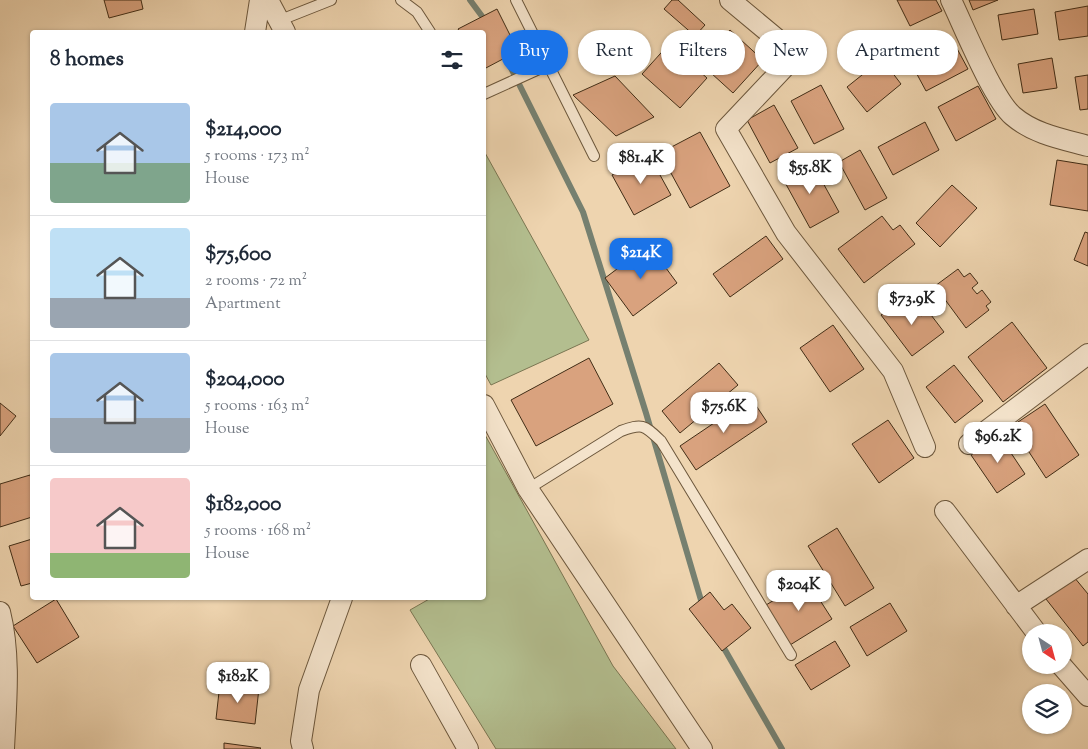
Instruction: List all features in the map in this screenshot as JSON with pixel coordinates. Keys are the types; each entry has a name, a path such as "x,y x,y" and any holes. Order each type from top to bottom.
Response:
{"street":[{"path":"255,30 260,0"},
{"path":"268,0 282,27"},
{"path":"730,0 796,55 726,129 786,233 892,371 925,447"},
{"path":"951,0 995,90 1012,115 1041,133 1088,146"},
{"path":"969,444 1088,354"},
{"path":"486,410 528,489 702,749"},
{"path":"945,511 1030,624"},
{"path":"1016,606 1088,559"},
{"path":"303,749 301,741 309,690 341,600"},
{"path":"0,612 3,625 4,749"},
{"path":"422,664 468,749"},
{"path":"1069,674 1088,696"}],"lane":[{"path":"282,27 331,0"},
{"path":"401,0 418,12 429,30"},
{"path":"516,0 532,30"},
{"path":"486,93 526,75"},
{"path":"555,75 594,156"},
{"path":"528,489 621,432 638,425 645,427 661,441 790,655"}],"green space":[{"path":"486,155 589,340 491,385 486,376"},
{"path":"486,437 613,666 676,749 496,749 410,610 428,600 486,600"}],"building":[{"path":"104,0 141,0 143,9 109,18"},
{"path":"672,0 678,0 705,25 700,30 688,30 664,9"},
{"path":"897,0 936,0 942,11 910,26"},
{"path":"969,0 998,0 973,10"},
{"path":"1088,6 1088,36 1059,40 1055,12"},
{"path":"497,9 508,30 501,30 501,60 486,68 486,30 459,30"},
{"path":"1034,9 1038,34 1002,40 998,15"},
{"path":"745,44 755,53 755,69 733,93 713,75 745,75"},
{"path":"958,50 968,69 958,74"},
{"path":"661,53 661,75 704,75 707,78 680,108 643,75 651,75 651,64"},
{"path":"1052,58 1057,88 1023,93 1018,64"},
{"path":"862,75 894,75 901,84 867,112 847,87"},
{"path":"917,75 957,75 926,91"},
{"path":"1088,75 1088,109 1080,110 1075,77"},
{"path":"615,76 654,117 616,136 573,95"},
{"path":"821,85 844,129 814,144 791,101"},
{"path":"978,86 996,119 956,141 938,107"},
{"path":"774,105 798,148 770,163 747,120"},
{"path":"925,122 939,150 893,175 878,147"},
{"path":"700,132 730,186 690,208 660,153"},
{"path":"860,150 887,198 865,210 839,162"},
{"path":"649,155 671,195 634,215 612,175"},
{"path":"1057,160 1088,165 1088,211 1050,205"},
{"path":"811,161 839,212 810,228 782,177"},
{"path":"952,185 977,208 940,247 916,223"},
{"path":"882,216 893,230 900,225 915,244 864,283 838,249"},
{"path":"1085,232 1088,233 1088,266 1074,260"},
{"path":"766,236 783,259 730,297 713,274"},
{"path":"649,245 677,283 633,316 605,278"},
{"path":"958,269 964,277 970,273 978,283 972,288 977,294 982,290 991,302 986,306 989,310 966,328 935,286"},
{"path":"906,296 921,316 928,311 944,332 912,356 881,315"},
{"path":"1012,322 1047,368 1003,402 968,357"},
{"path":"833,325 864,369 830,392 800,348"},
{"path":"589,358 613,404 536,446 511,400"},
{"path":"719,363 738,385 680,433 662,411"},
{"path":"954,365 983,401 955,423 926,387"},
{"path":"751,398 767,422 696,470 680,446"},
{"path":"0,403 16,416 0,436"},
{"path":"1045,404 1079,455 1046,478 1012,426"},
{"path":"888,420 914,458 879,483 852,444"},
{"path":"999,435 1025,474 997,493 971,455"},
{"path":"30,475 30,518 0,527 0,484"},
{"path":"837,528 874,588 845,606 808,546"},
{"path":"30,540 30,584 21,586 9,546"},
{"path":"1074,577 1088,594 1088,642 1083,646 1072,632 1072,624 1066,624 1046,599"},
{"path":"807,580 832,619 790,645 766,605"},
{"path":"710,592 724,610 732,604 751,628 722,651 689,609"},
{"path":"57,600 79,637 37,663 13,626"},
{"path":"890,603 907,631 867,656 850,627"},
{"path":"835,641 850,666 811,690 795,665"},
{"path":"220,683 259,688 255,724 216,719"},
{"path":"224,743 261,748 224,749"}],"waterway":[{"path":"470,0 487,23"},
{"path":"514,75 583,212 646,413 703,607"},
{"path":"721,643 782,749"}]}
